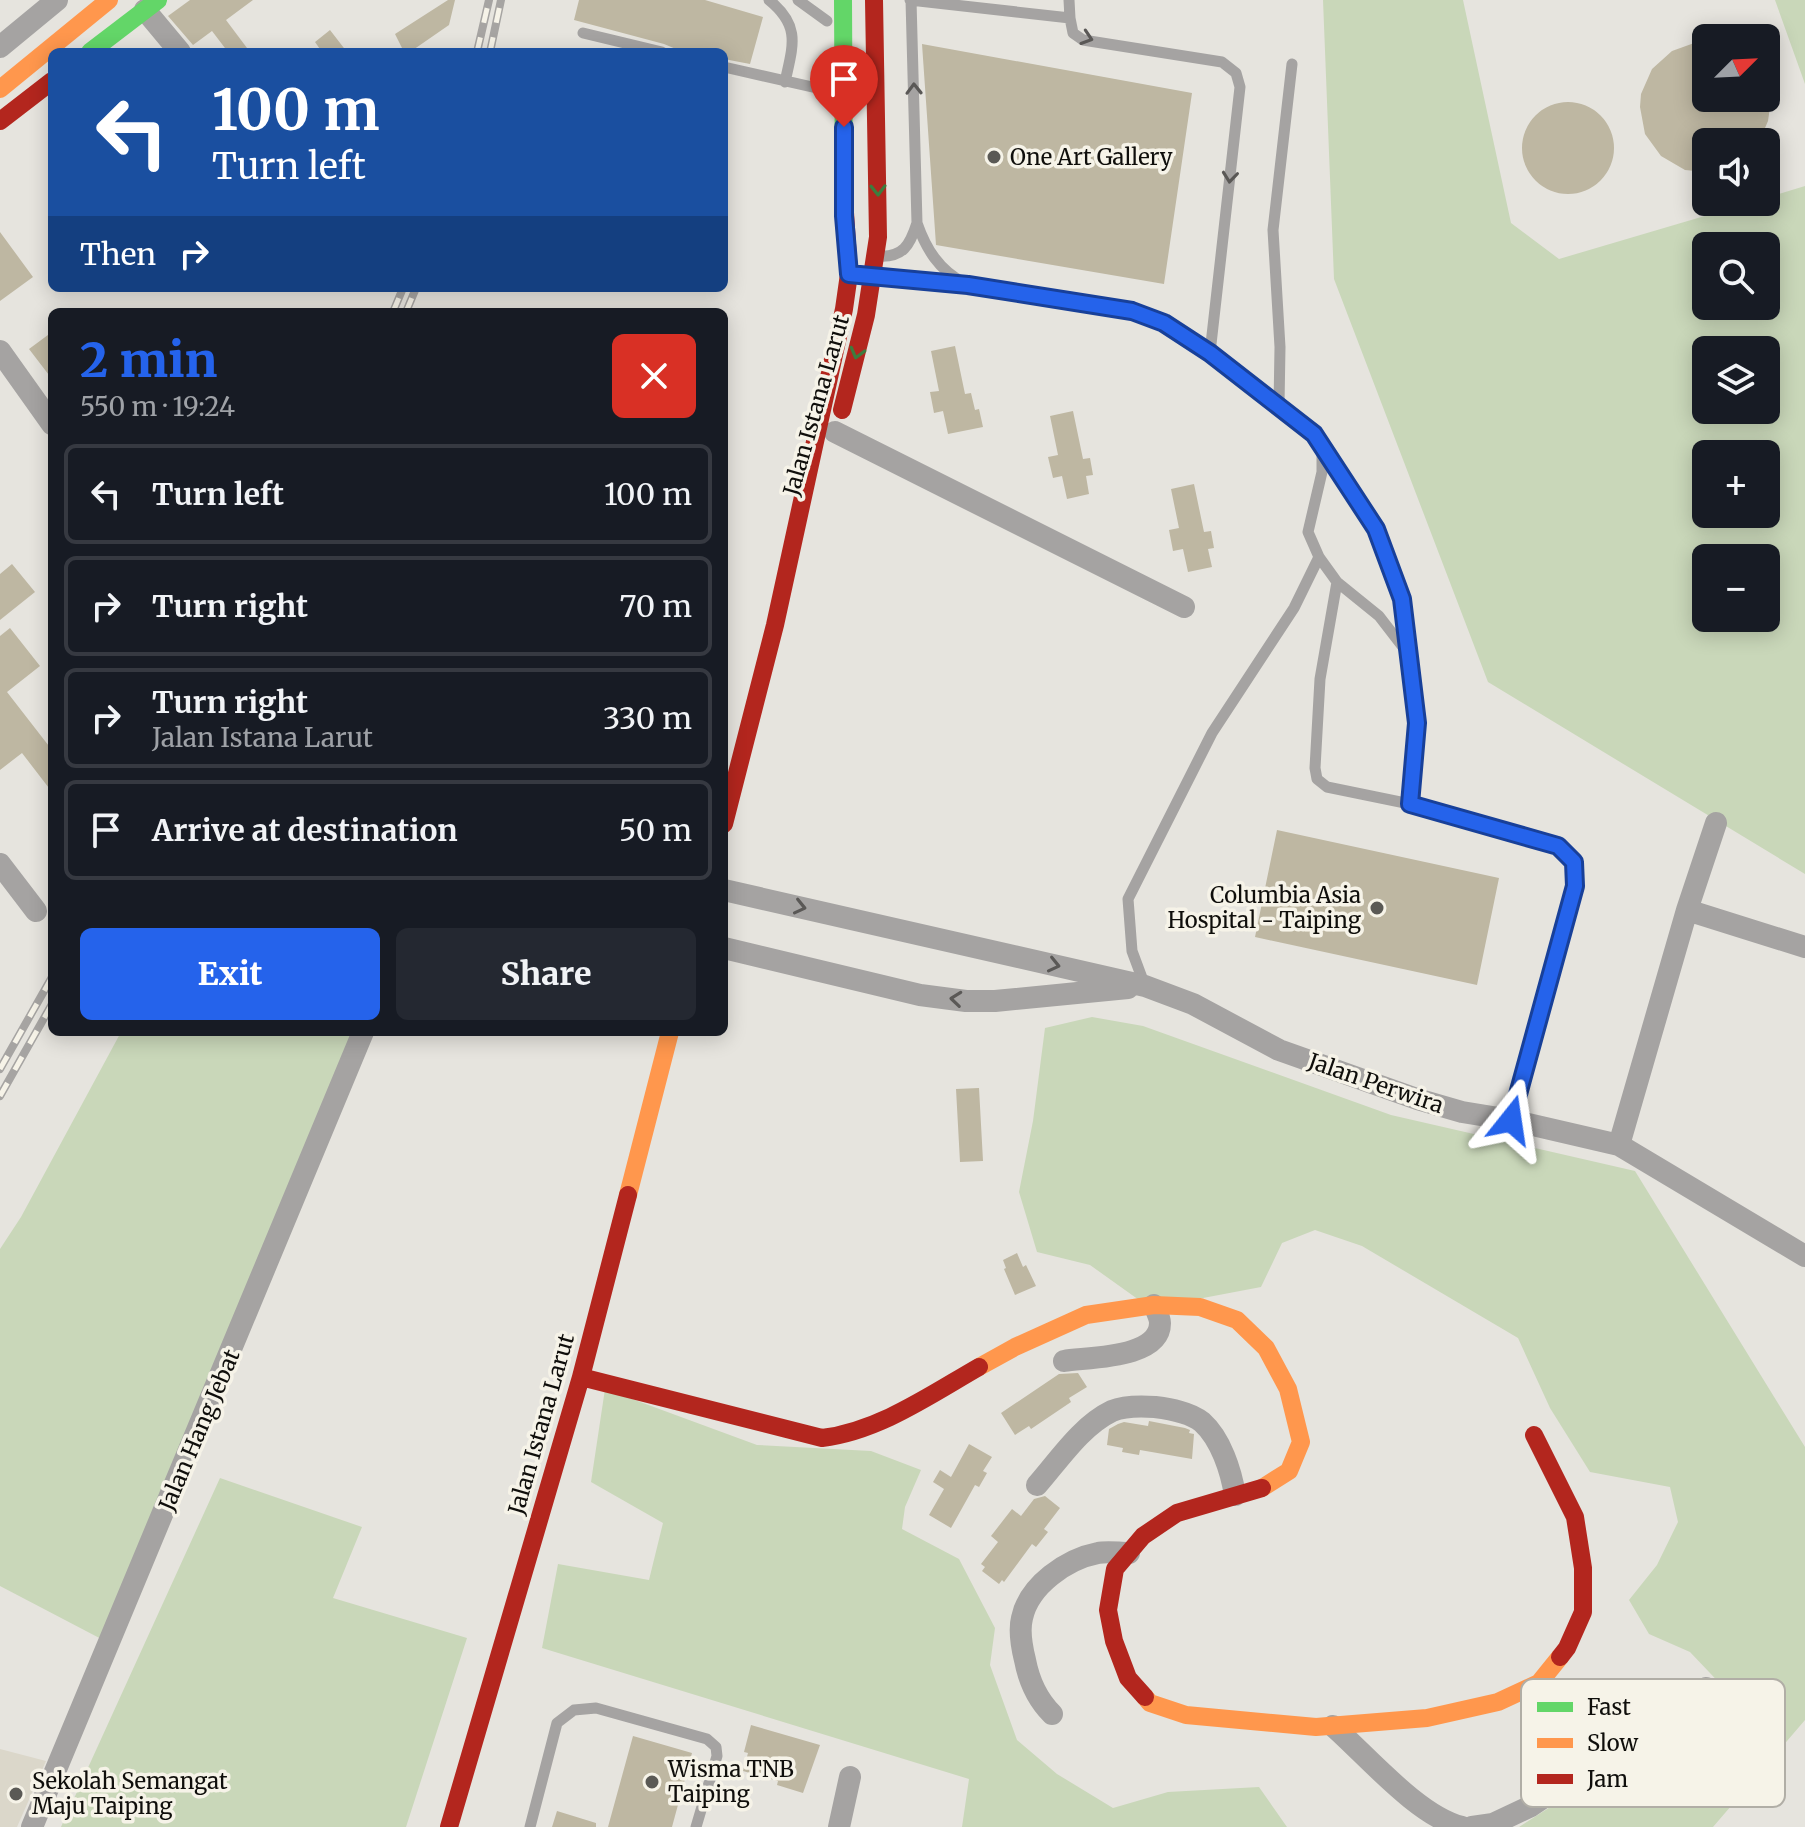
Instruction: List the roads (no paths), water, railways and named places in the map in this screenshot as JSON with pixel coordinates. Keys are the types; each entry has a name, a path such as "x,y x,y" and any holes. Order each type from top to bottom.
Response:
{"main road":[{"path":"0,65 81,0"},
{"path":"50,48 109,0"},
{"name":"Jalan Istana Larut","path":"827,0 834,176 844,216"},
{"name":"Jalan Istana Larut","path":"728,808 775,625 849,274 844,216 843,0"},
{"name":"Jalan Istana Larut","path":"775,625 835,432 873,277 878,237 874,0"},
{"path":"95,48 152,5"},
{"path":"0,89 48,50"},
{"path":"0,121 48,84"},
{"name":"Jalan Istana Larut","path":"449,1827 581,1377 669,1036"},
{"path":"581,1377 822,1438 845,1435 886,1419 1015,1347 1086,1315 1154,1305 1200,1307 1237,1320 1266,1348 1288,1389 1301,1442 1289,1471 1267,1486 1177,1513 1143,1536 1115,1569 1108,1610 1114,1641 1128,1678 1150,1703 1186,1715 1316,1727 1427,1718 1498,1702 1521,1691"},
{"path":"1534,1435 1575,1517 1583,1568 1583,1612 1567,1648 1542,1679"}],"street":[{"path":"0,47 57,0"},
{"path":"152,5 178,48"},
{"path":"0,351 48,418"},
{"path":"835,432 1184,607"},
{"path":"1619,1145 1687,910 1716,823"},
{"path":"0,864 36,911"},
{"name":"Jalan Perwira","path":"728,891 1145,986 1193,1004 1279,1050 1417,1099 1462,1112 1619,1145 1805,1256"},
{"path":"1687,910 1805,947"},
{"name":"Jalan Perwira","path":"728,949 920,995 966,1001 995,1001 1145,986"},
{"name":"Jalan Hang Jebat","path":"32,1827 361,1036"},
{"path":"1064,1361 1107,1357 1142,1347 1155,1337 1160,1324 1154,1305"},
{"path":"1037,1485 1089,1426 1115,1410 1144,1406 1176,1410 1202,1422 1220,1447 1232,1474 1235,1495"},
{"path":"1052,1714 1028,1679 1022,1617 1036,1590 1053,1574 1081,1558 1101,1552 1129,1553"},
{"path":"1333,1726 1421,1806 1446,1823 1462,1827"},
{"path":"839,1827 850,1777"},
{"path":"1472,1827 1493,1824 1529,1807"}],"lane":[{"path":"769,0 785,13 793,44 785,82"},
{"path":"798,0 827,21"},
{"path":"846,254 897,256 908,248 917,223 911,0 944,1 1070,18"},
{"path":"1069,0 1073,33 1083,40 1222,62 1236,73 1240,87 1210,353"},
{"path":"583,33 645,48"},
{"path":"1279,405 1280,347 1273,230 1292,64"},
{"path":"728,68 830,91"},
{"path":"917,223 931,255 953,277 968,285"},
{"path":"849,274 968,285 1132,311 1164,323 1210,353 1314,434 1376,529 1402,599 1417,723 1410,804"},
{"path":"1322,450 1322,472 1308,532 1319,557 1337,582 1379,616 1406,651"},
{"path":"1145,986 1132,951 1128,899 1212,733 1294,608 1319,557"},
{"path":"1337,582 1320,679 1317,779 1327,787 1410,804 1558,846 1574,862 1575,886 1511,1120"},
{"path":"530,1827 557,1723 574,1710 596,1708 707,1739 716,1747 717,1756 696,1827"}],"railway":[{"path":"478,48 489,0"},
{"path":"491,48 501,0"},
{"path":"395,308 401,292"},
{"path":"408,308 414,292"},
{"path":"0,1069 48,984"},
{"path":"0,1096 48,1011"}],"place":[{"name":"One Art Gallery","path":"994,157"},
{"name":"Columbia Asia Hospital - Taiping","path":"1377,908"},
{"name":"Wisma TNB Taiping","path":"652,1782"},
{"name":"Sekolah Semangat Maju Taiping","path":"16,1794"}]}
